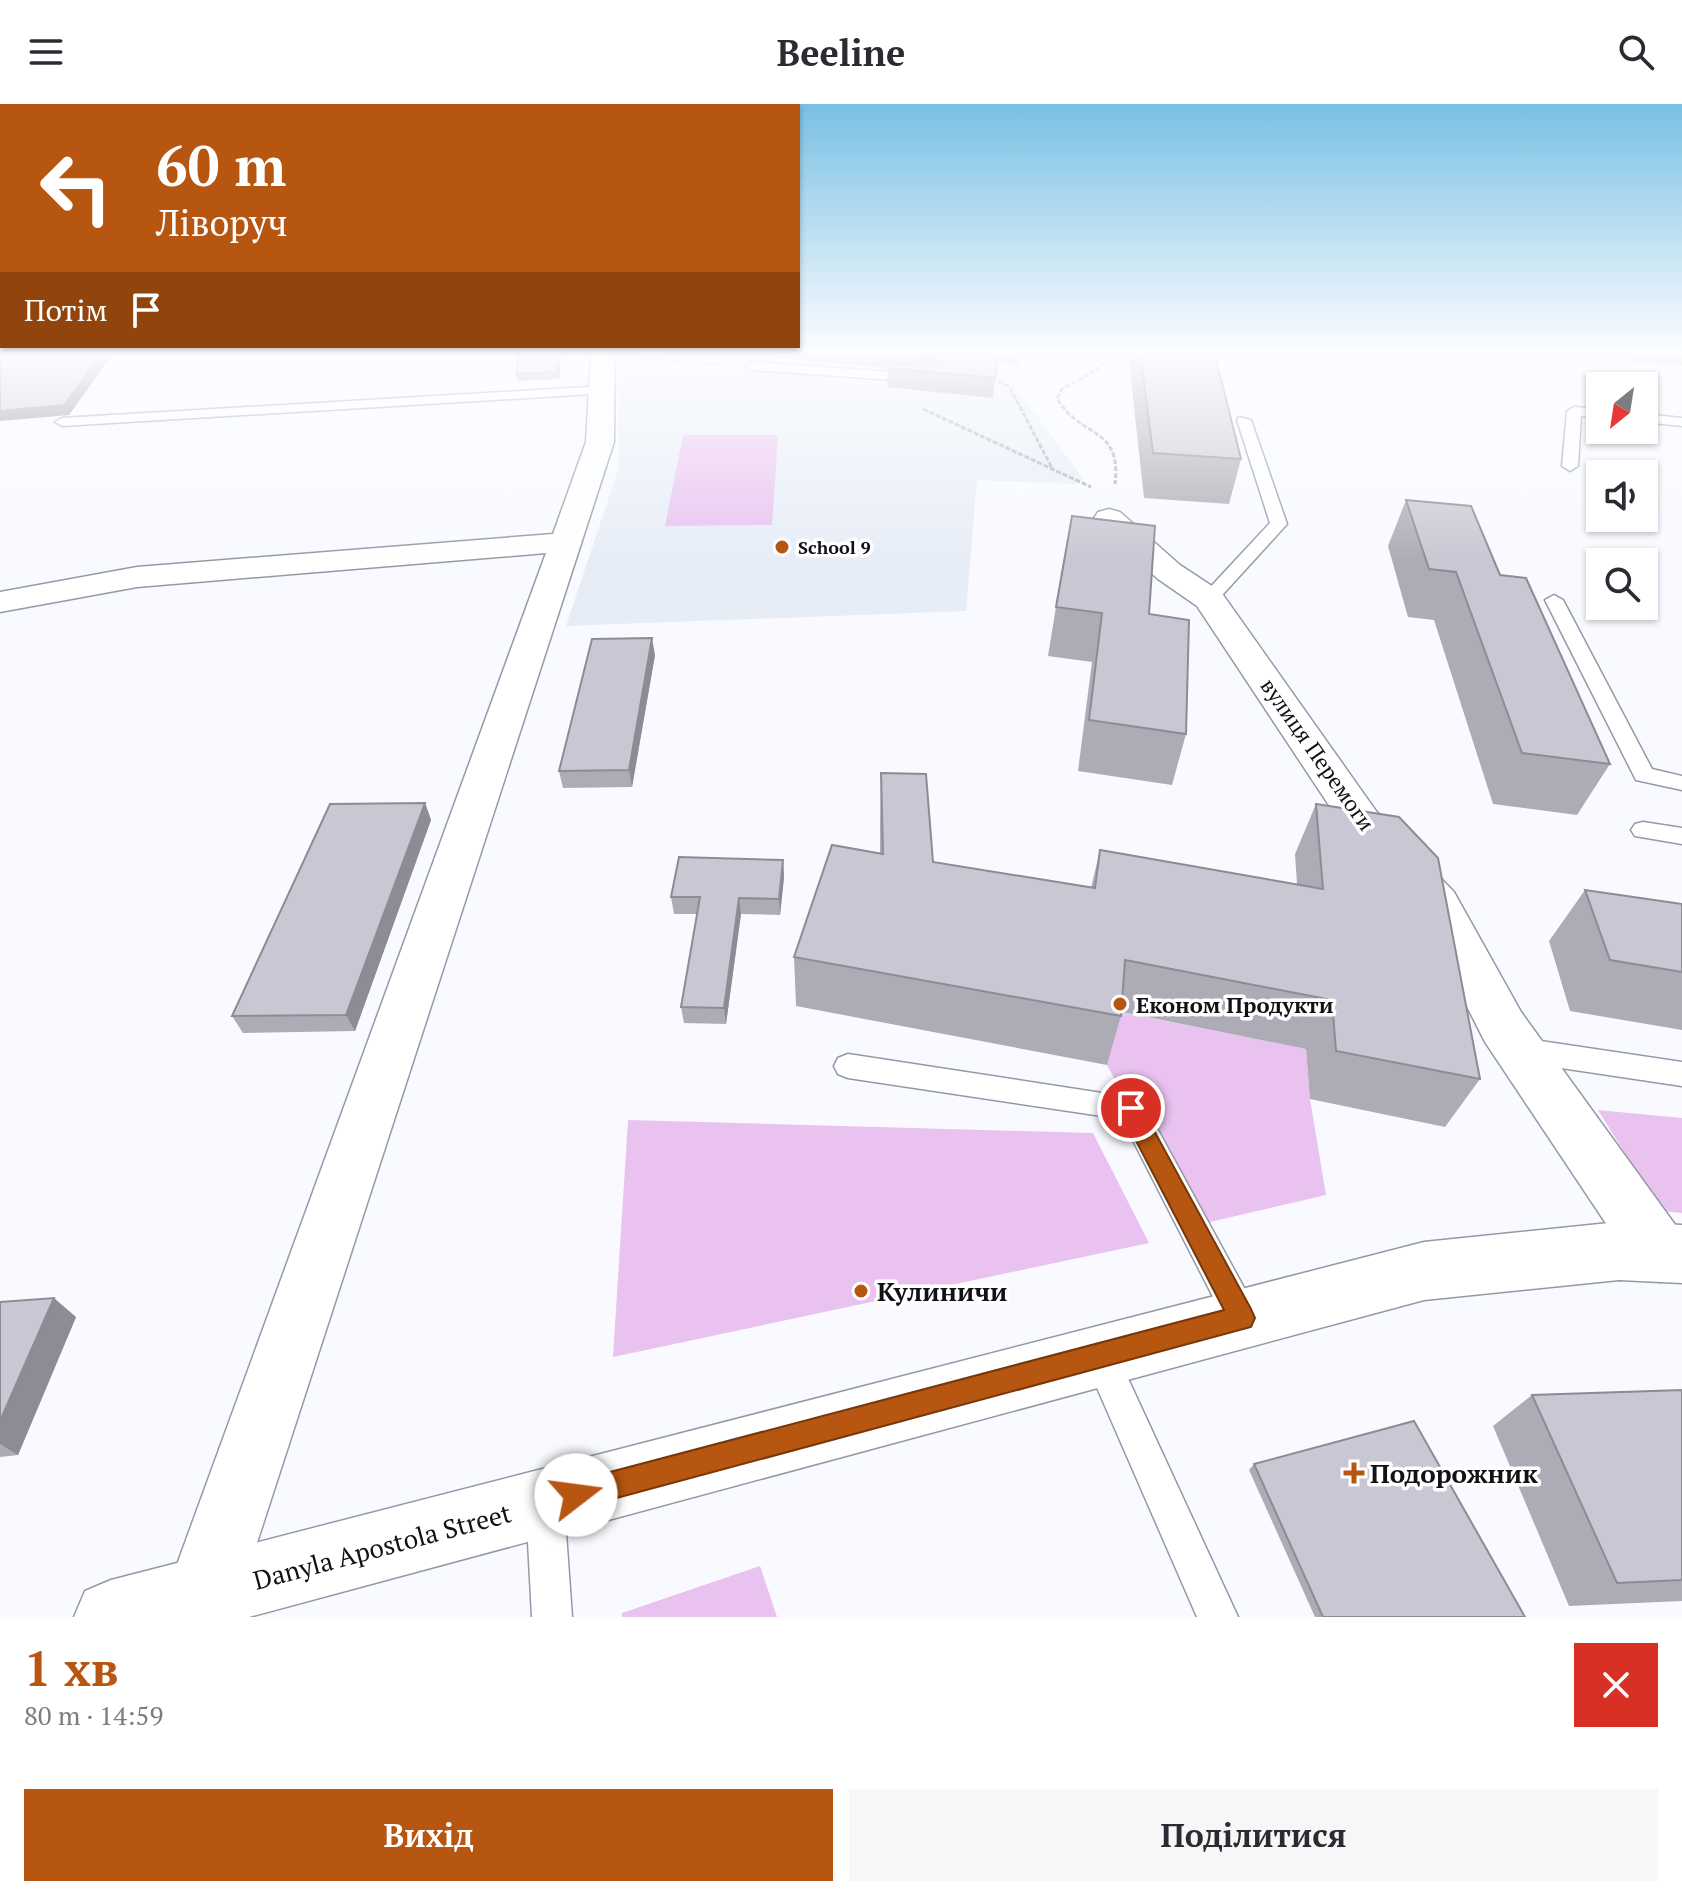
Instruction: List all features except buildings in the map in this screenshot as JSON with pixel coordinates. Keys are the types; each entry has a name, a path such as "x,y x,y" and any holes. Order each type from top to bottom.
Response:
{"street":[{"path":"204,1592 600,442 601,422"},
{"name":"вулиця Перемоги","path":"1110,507 1169,572 1209,599 1361,821 1438,904 1518,1050 1671,1253"},
{"path":"0,602 137,577 564,542"},
{"name":"Danyla Apostola Street","path":"111,1617 1424,1271 1619,1251 1671,1253"}],"lane":[{"path":"1209,599 1279,524 1245,422"},
{"path":"1570,466 1573,422"},
{"path":"1554,600 1644,775 1682,783"},
{"path":"1643,830 1682,836"},
{"path":"1518,1050 1682,1074"},
{"path":"848,1066 1131,1108 1242,1318"},
{"path":"1101,1358 1218,1617"},
{"path":"545,1503 552,1617"}],"path":[{"path":"957,422 985,432 1110,507 1120,464 1115,448 1081,422"},
{"path":"1028,422 1054,471"}],"shaded area":[{"name":"School 9","path":"619,422 1041,422 1083,479 1075,484 977,480 966,611 566,626 619,467"},
{"path":"683,435 778,435 772,525 665,526"},
{"path":"1110,1010 1306,1049 1310,1099 1326,1195 1193,1226 1107,1065"},
{"path":"1598,1110 1682,1118 1682,1213 1661,1211"},
{"path":"628,1120 1093,1133 1149,1243 613,1357"},
{"path":"760,1566 777,1617 622,1617 622,1613"}],"place":[{"name":"School 9","path":"782,547"},
{"name":"Економ Продукти","path":"1120,1004"},
{"name":"Кулиничи","path":"861,1291"},
{"name":"Подорожник","path":"1354,1473"}],"route":[{"path":"576,1495 1101,1358 1242,1318 1131,1108"}]}
